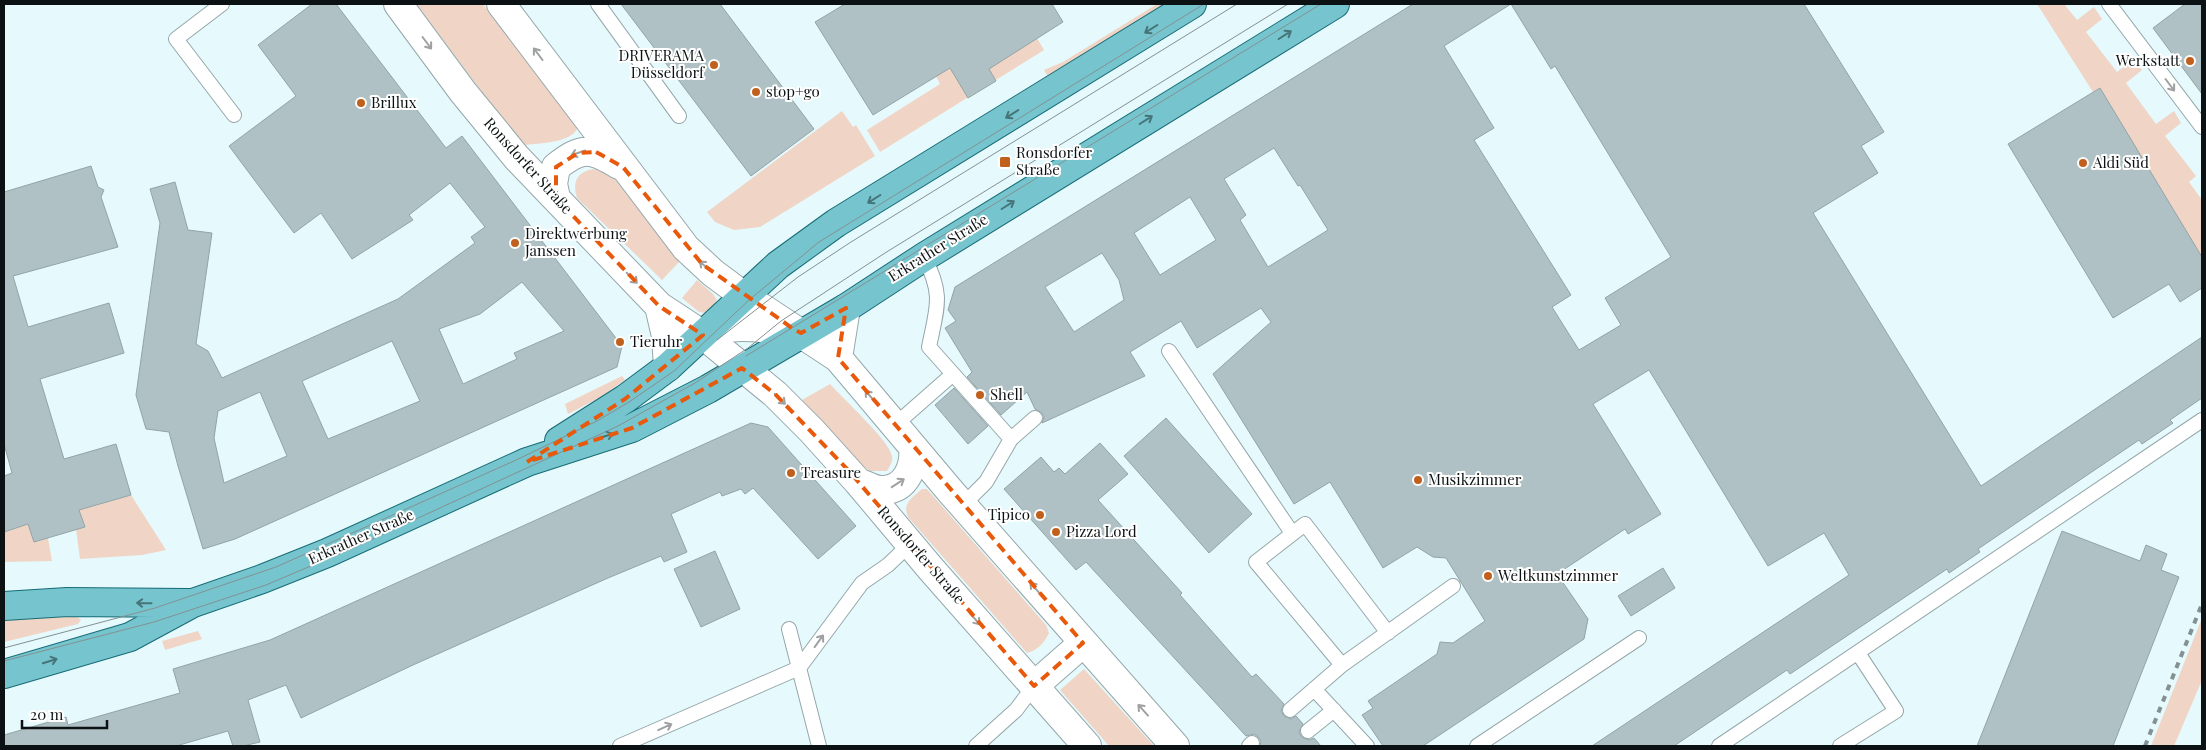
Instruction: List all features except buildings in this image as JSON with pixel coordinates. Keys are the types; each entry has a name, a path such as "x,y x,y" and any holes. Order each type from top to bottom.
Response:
{"main road":[{"name":"Ronsdorfer Straße","path":"398,4 463,92 507,146 659,306 704,335 774,394 858,482 1087,746"},
{"path":"500,4 686,248 744,296 838,358 963,505 1175,746"},
{"name":"Erkrather Straße","path":"527,462 625,399 668,367 778,265 836,223 1192,4"},
{"name":"Erkrather Straße","path":"4,674 130,637 193,604 327,553 527,462 632,428 708,389 846,308 924,257 1335,4"},
{"path":"556,198 553,184 556,167 578,153 587,150 596,152 623,167"},
{"path":"659,306 666,336 668,367"},
{"path":"838,358 846,308"},
{"path":"704,335 720,329 747,326 801,333"},
{"path":"858,482 885,490 897,486 908,476 913,468 913,447"},
{"name":"Erkrather Straße","path":"4,606 66,602 193,604"},
{"path":"1034,686 1083,643"}],"lane":[{"path":"222,4 176,39 234,115"},
{"path":"598,4 679,116"},
{"path":"2109,4 2202,127"},
{"path":"924,257 936,283 939,298 929,347 1011,439"},
{"path":"1169,351 1292,533"},
{"path":"895,425 953,374"},
{"path":"963,505 986,482 1011,439 1035,418"},
{"path":"1719,746 2202,420"},
{"path":"1342,665 1256,562 1292,533 1305,524 1388,633"},
{"path":"620,746 799,668 862,582 888,565 910,544"},
{"path":"1290,710 1342,665 1453,586"},
{"path":"789,629 819,746"},
{"path":"1477,746 1639,638"},
{"path":"1840,746 1896,711 1858,653"},
{"path":"976,746 1016,710 1034,686"},
{"path":"1314,689 1367,746"},
{"path":"1308,731 1334,710"}],"highlighted area":[{"path":"596,152 623,167 702,264 792,328 801,333 846,308 838,358 1083,643 1034,686 848,470 775,394 742,368 632,428 527,462 625,399 703,335 659,306 556,198 556,167 578,153"}],"shaded area":[{"path":"416,4 483,4 573,122 577,129 573,134 554,142 521,144"},
{"path":"1157,4 1169,4 1048,77 1044,70 1063,62"},
{"path":"2037,4 2064,4 2077,20 2094,7 2102,19 2086,32 2117,72 2134,59 2142,70 2126,83 2156,124 2174,111 2181,123 2165,136 2196,176 2189,182 2202,200 2202,257 2100,89 2093,92"},
{"path":"1037,38 1044,50 880,152 867,130 940,84 936,76 995,40 1006,58"},
{"path":"842,111 853,127 856,125 875,156 760,227 734,230 715,222 707,212"},
{"path":"593,169 603,171 615,179 679,262 662,280 577,198 575,187 577,179 583,173"},
{"path":"697,280 717,300 711,309 705,313 699,312 682,298"},
{"path":"622,376 625,380 601,397 568,414 565,404"},
{"path":"830,384 874,430 889,449 892,460 887,471 870,471 863,466 802,400"},
{"path":"922,489 927,489 1046,625 1049,633 1038,648 1027,653 908,517 906,512 907,504"},
{"path":"131,495 166,550 142,555 80,559 76,529 85,527 79,510"},
{"path":"28,524 34,542 48,538 52,561 4,562 4,532"},
{"path":"43,616 76,616 81,620 78,624 4,642 4,621"},
{"path":"2202,618 2202,680 2174,746 2151,746"},
{"path":"198,631 202,639 165,650 162,641"},
{"path":"1084,669 1154,746 1109,746 1060,690"}],"tram line":[{"path":"4,648 155,608 276,567 514,461 597,421 674,371 749,300 819,242 1204,4"},
{"path":"717,340 798,277 851,242 1237,4"},
{"path":"4,661 154,622 266,585 353,548 618,426 695,383 748,348 781,321 885,253 1288,4"},
{"path":"746,356 1321,4"}],"railway":[{"path":"2145,746 2202,604"}],"place":[{"name":"Werkstatt","path":"2190,61"},
{"name":"DRIVERAMA Düsseldorf","path":"714,65"},
{"name":"stop+go","path":"756,92"},
{"name":"Brillux","path":"361,103"},
{"name":"Ronsdorfer Straße","path":"1005,162"},
{"name":"Aldi Süd","path":"2083,163"},
{"name":"Direktwerbung Janssen","path":"515,243"},
{"name":"Tieruhr","path":"620,342"},
{"name":"Shell","path":"980,395"},
{"name":"Treasure","path":"791,473"},
{"name":"Musikzimmer","path":"1418,480"},
{"name":"Tipico","path":"1040,515"},
{"name":"Pizza Lord","path":"1056,532"},
{"name":"Weltkunstzimmer","path":"1488,576"}]}
